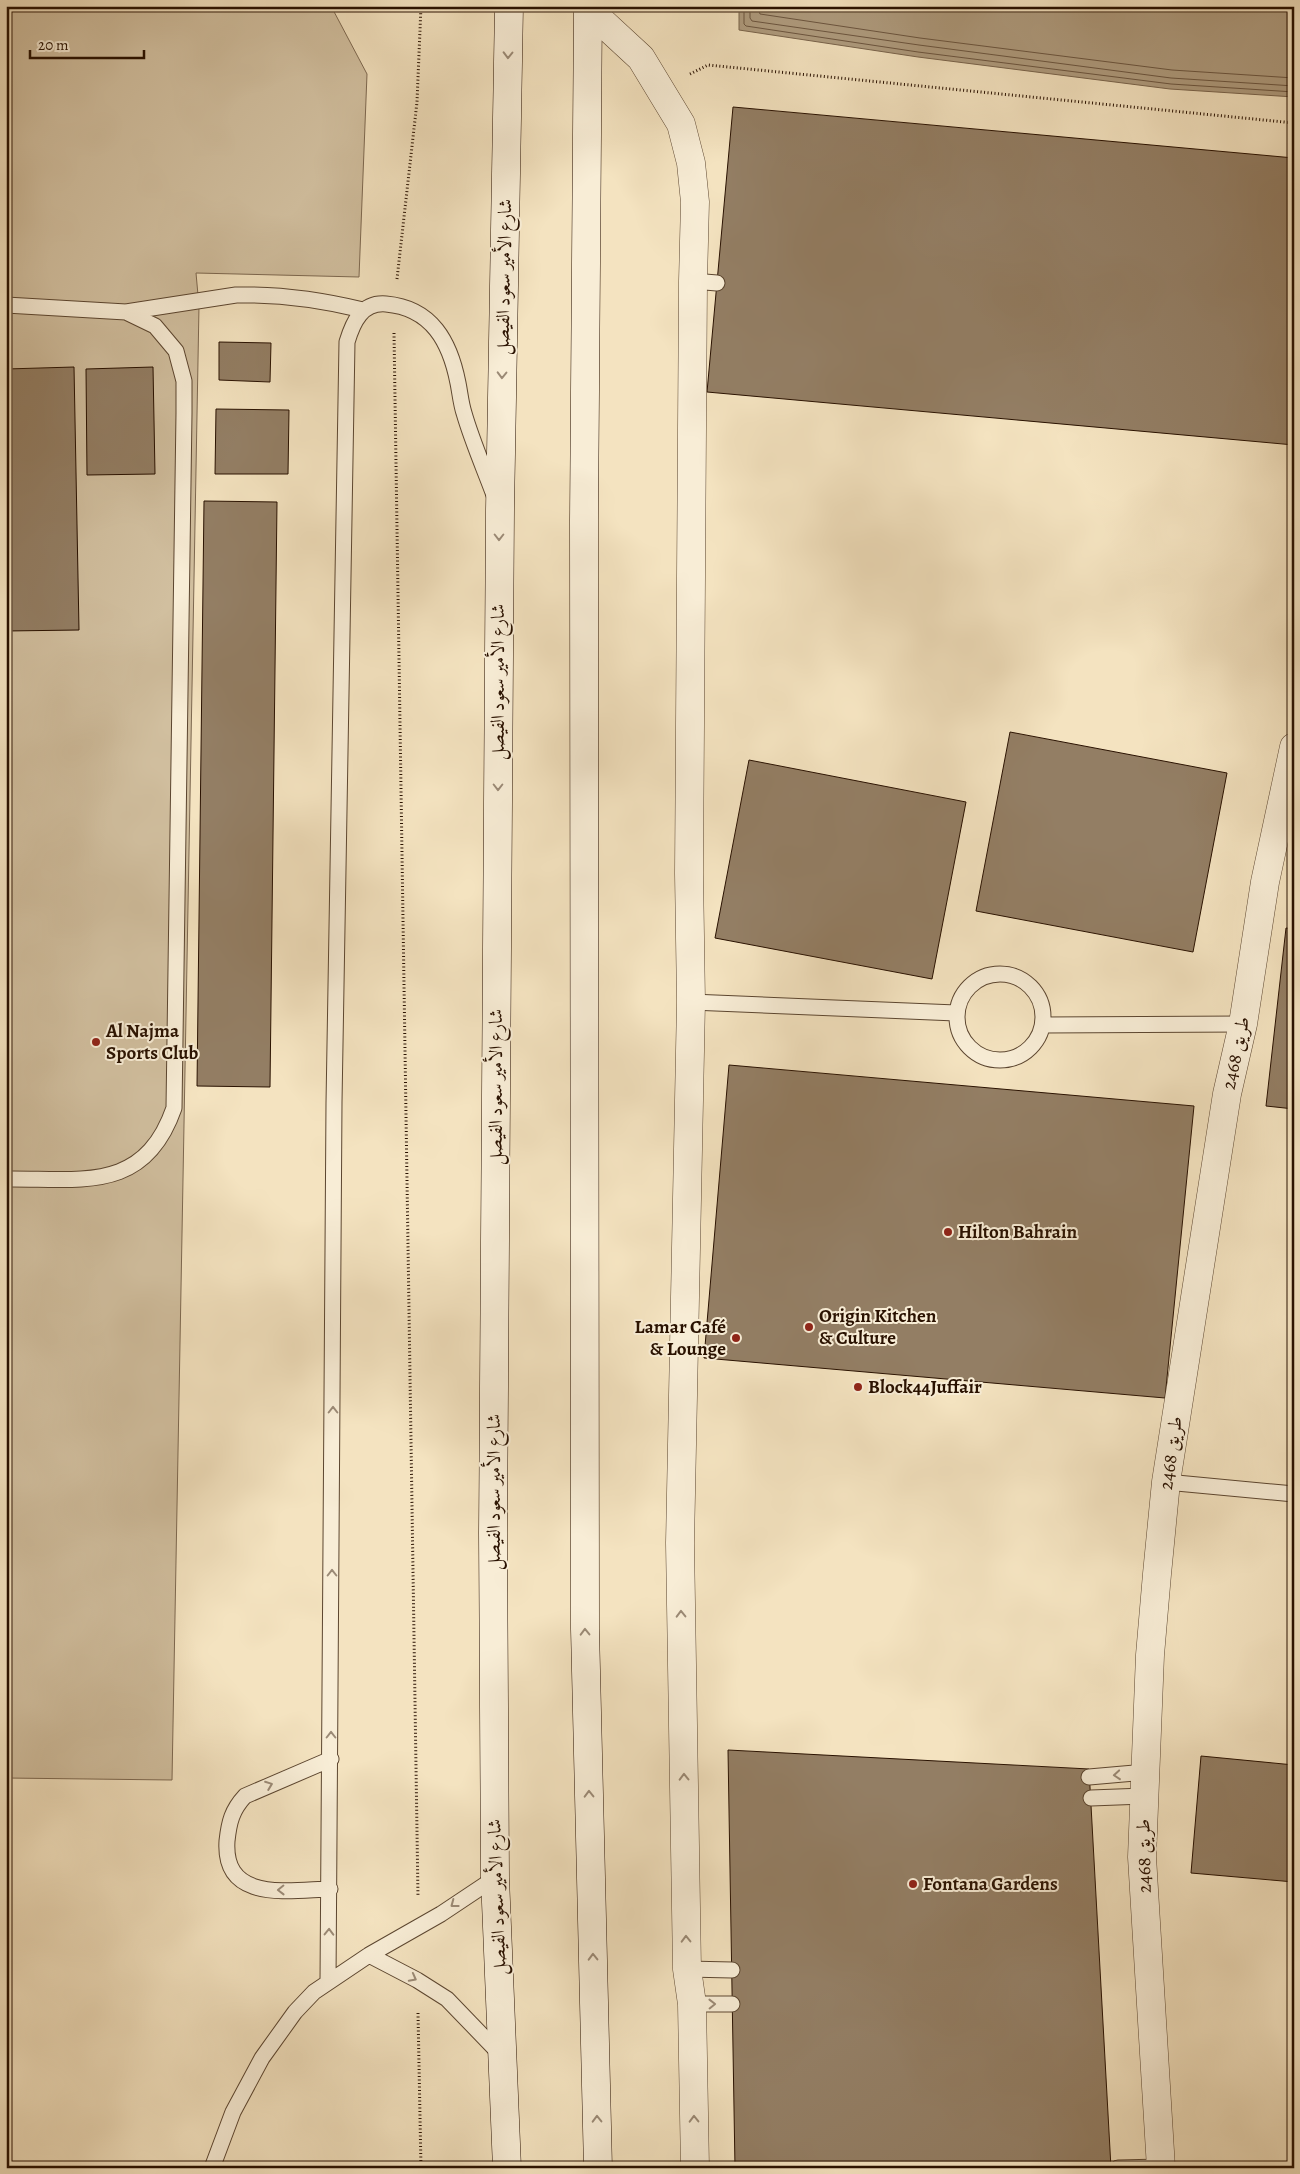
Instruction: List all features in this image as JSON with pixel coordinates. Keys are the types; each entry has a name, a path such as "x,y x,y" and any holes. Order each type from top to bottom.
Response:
{"street":[{"name":"شارع الأمير سعود الفيصل","path":"507,2168 495,1878 493,1523 500,510 509,6"},
{"path":"588,8 641,58 662,89 681,124 690,163 705,282 690,873 691,1002 680,1543 687,1970 692,2004 695,2168"},
{"path":"588,8 584,511 585,1629 598,2168"},
{"name":"طريق 2468","path":"1161,2167 1142,1857 1150,1655 1166,1482 1227,1094 1243,1024 1264,882 1294,747"}],"lane":[{"path":"6,306 126,312 236,295 258,295 334,303 363,310"},
{"path":"328,1981 334,1103 347,342 352,325 363,310 376,303 394,304 418,313 437,329 451,354 463,412 500,510"},
{"path":"6,1179 102,1177 122,1172 141,1161 156,1146 167,1128 174,1108 184,381 176,351 155,326 126,312"},
{"path":"1001,974 1016,976 1028,984 1038,996 1043,1010 1043,1025 1038,1039 1028,1050 1015,1058 1000,1060 985,1057 972,1050 963,1038 956,1013 963,995 973,984 986,976 1001,974"},
{"path":"691,1002 956,1013"},
{"path":"1043,1025 1243,1024"},
{"path":"1166,1482 1294,1494"},
{"path":"330,1889 268,1891 256,1889 245,1884 236,1876 230,1866 227,1854 229,1820 235,1807 245,1796 331,1759"},
{"path":"1089,1777 1145,1784"},
{"path":"1090,1798 1145,1784"},
{"path":"212,2168 233,2112 262,2058 295,2012 314,1992 369,1955 418,1927 495,1878"},
{"path":"369,1955 418,1980 447,1999 503,2057"},
{"path":"687,1970 732,1970"},
{"path":"692,2004 732,2004"},
{"path":"1118,2168 1161,2167"}],"path":[{"path":"418,1927 394,304 417,102 421,6"},
{"path":"662,89 708,65 1294,124"},
{"path":"418,1980 421,2168"}],"shaded area":[{"name":"Al Najma Sports Club","path":"6,6 331,6 367,74 359,277 196,273 199,306 172,1780 6,1778"}],"water":[{"path":"739,6 1294,6 1294,97 1170,89 918,57 739,30"}],"building":[{"path":"733,107 1294,158 1294,445 707,392"},
{"path":"219,342 271,343 270,382 219,380"},
{"path":"74,367 79,630 6,631 6,369"},
{"path":"153,367 155,474 87,475 86,369"},
{"path":"216,409 289,410 288,474 215,474"},
{"path":"204,501 277,502 270,1087 197,1086"},
{"path":"1010,732 1227,773 1193,952 976,911"},
{"path":"749,760 966,802 932,979 715,938"},
{"path":"1286,928 1294,929 1294,1109 1266,1106"},
{"name":"Hilton Bahrain","path":"729,1065 1194,1106 1165,1398 704,1358"},
{"name":"Fontana Gardens","path":"728,1750 1089,1769 1111,2168 735,2168"},
{"path":"1201,1756 1294,1765 1294,1882 1191,1873"}],"place":[{"name":"Al Najma Sports Club","path":"96,1042"},
{"name":"Hilton Bahrain","path":"948,1232"},
{"name":"Origin Kitchen & Culture","path":"809,1327"},
{"name":"Lamar Café & Lounge","path":"736,1338"},
{"name":"Block44Juffair","path":"858,1387"},
{"name":"Fontana Gardens","path":"913,1884"}]}
